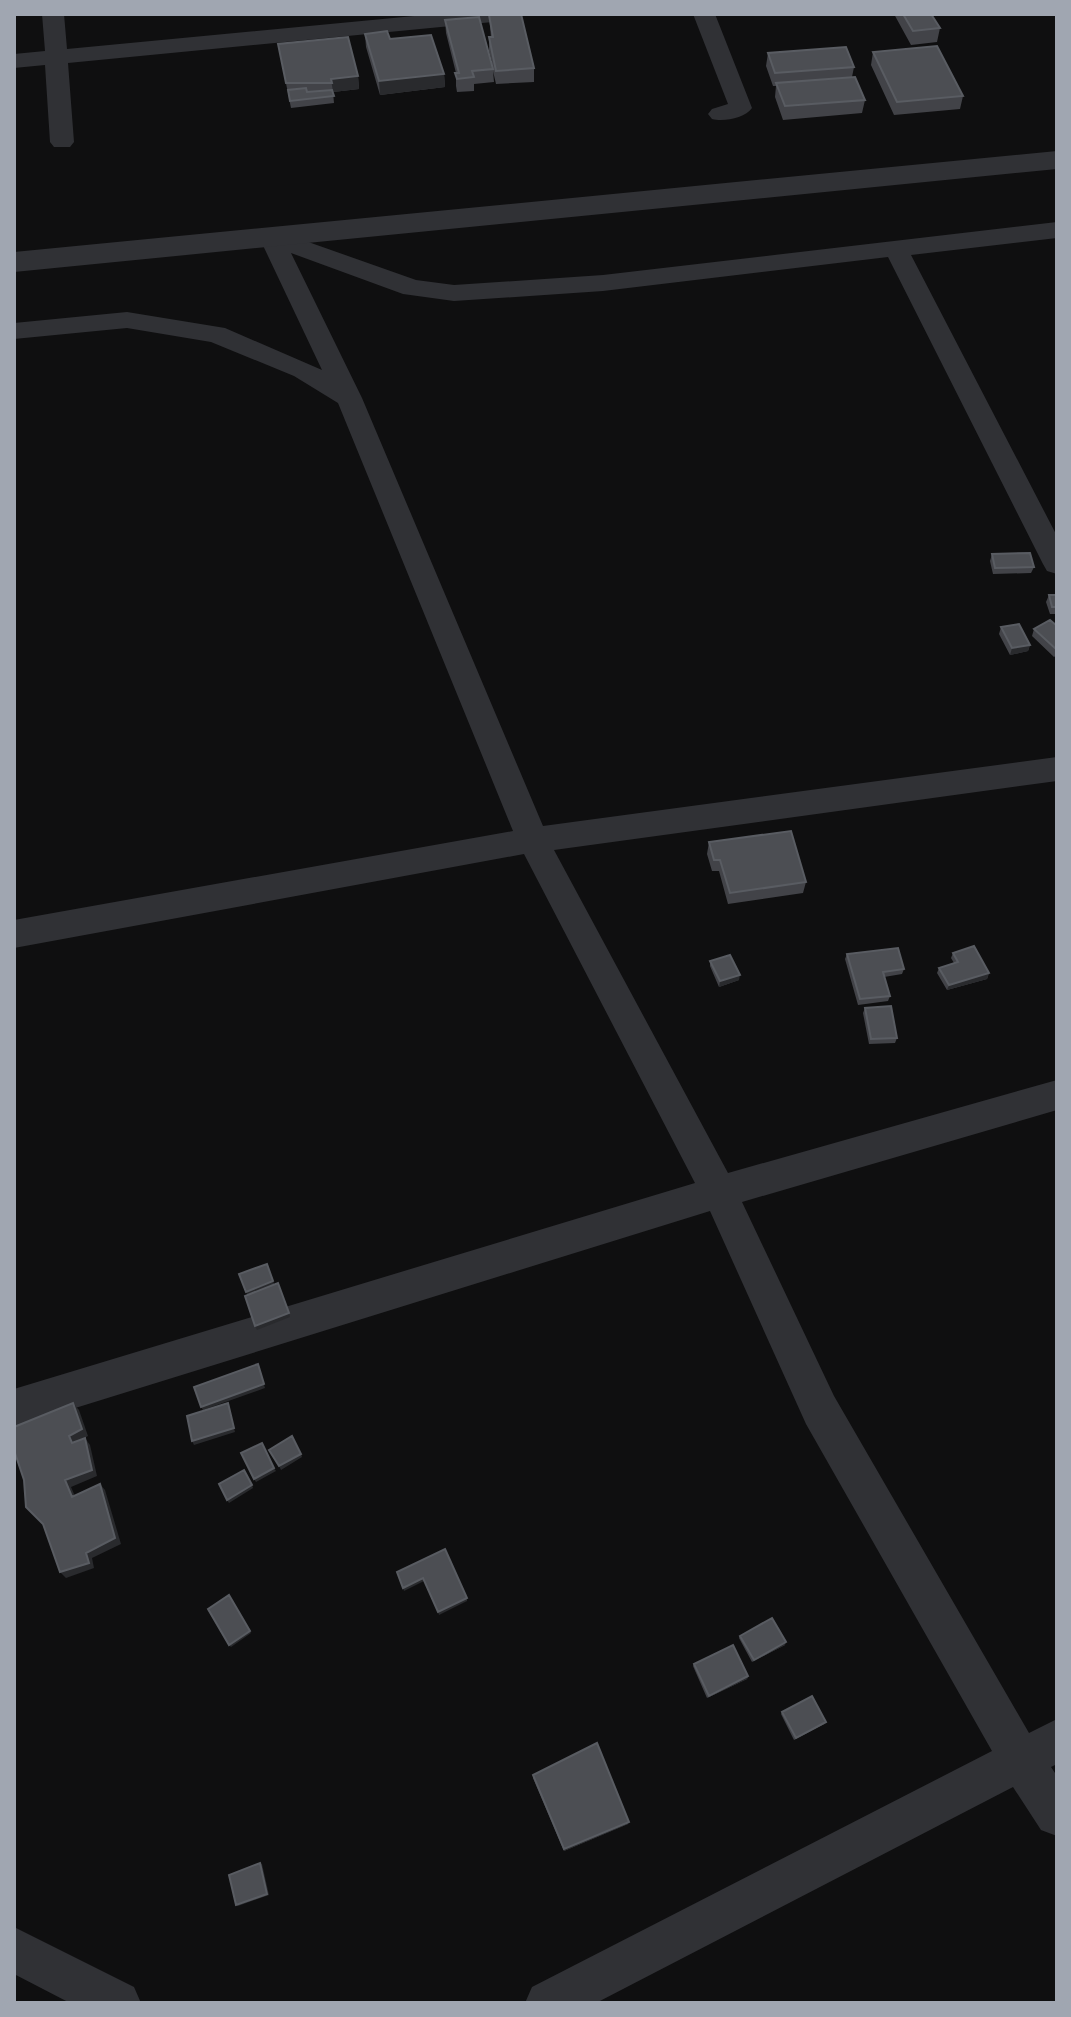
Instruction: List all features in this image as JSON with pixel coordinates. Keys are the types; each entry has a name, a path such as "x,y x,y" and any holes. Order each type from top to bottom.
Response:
{"street":[{"path":"53,14 62,142"},
{"path":"14,61 503,14"},
{"path":"704,14 741,108 720,114"},
{"path":"14,262 1057,160"},
{"path":"271,237 412,288 454,293 603,283 1057,230"},
{"path":"271,237 349,398 533,840 719,1192 820,1410 1039,1751 1057,1814"},
{"path":"895,247 1057,564"},
{"path":"14,331 127,320 216,334 303,370 349,398"},
{"path":"14,934 533,840 1057,769"},
{"path":"14,1408 719,1192 1057,1095"},
{"path":"548,2003 1039,1751"},
{"path":"14,1950 118,2003"}],"building":[{"path":"521,14 534,68 496,71 489,37 493,37 489,15"},
{"path":"903,14 931,14 940,28 913,31"},
{"path":"479,17 493,69 472,71 474,77 457,79 455,73 459,73 445,20"},
{"path":"387,31 390,39 431,35 444,74 379,81 365,34"},
{"path":"348,37 358,76 331,79 332,83 286,83 278,44"},
{"path":"937,46 963,96 897,102 873,52"},
{"path":"846,47 854,67 775,73 768,53"},
{"path":"855,77 865,100 785,106 776,83"},
{"path":"306,88 307,92 332,90 334,96 290,101 288,90"},
{"path":"1030,553 1034,567 995,568 992,554"},
{"path":"1049,595 1057,595 1057,607 1052,607"},
{"path":"1050,620 1057,626 1057,650 1034,629"},
{"path":"1019,624 1030,645 1012,648 1001,627"},
{"path":"791,831 806,882 730,893 720,860 714,860 709,842"},
{"path":"974,946 989,973 949,985 939,968 958,962 953,953"},
{"path":"898,948 904,969 883,972 890,996 860,999 847,954"},
{"path":"730,955 740,975 720,981 710,961"},
{"path":"891,1006 897,1038 871,1039 865,1008"},
{"path":"267,1264 273,1281 246,1292 239,1274"},
{"path":"278,1283 289,1313 255,1326 245,1296"},
{"path":"258,1364 264,1384 201,1407 194,1387"},
{"path":"73,1403 82,1429 69,1436 72,1443 85,1438 92,1470 65,1480 72,1497 100,1484 115,1538 86,1553 89,1563 60,1572 43,1524 26,1507 24,1480 14,1450 14,1427"},
{"path":"228,1403 234,1428 192,1441 187,1416"},
{"path":"292,1436 301,1454 279,1466 269,1450"},
{"path":"262,1443 274,1468 254,1479 241,1453"},
{"path":"244,1470 252,1485 227,1500 219,1484"},
{"path":"445,1549 467,1598 438,1612 423,1578 403,1588 397,1572"},
{"path":"229,1595 250,1631 229,1645 208,1609"},
{"path":"772,1618 786,1642 754,1660 740,1636"},
{"path":"733,1645 748,1676 709,1696 694,1664"},
{"path":"812,1696 826,1722 796,1738 782,1712"},
{"path":"597,1743 629,1822 564,1849 533,1775"},
{"path":"260,1863 267,1894 236,1905 229,1875"}]}
